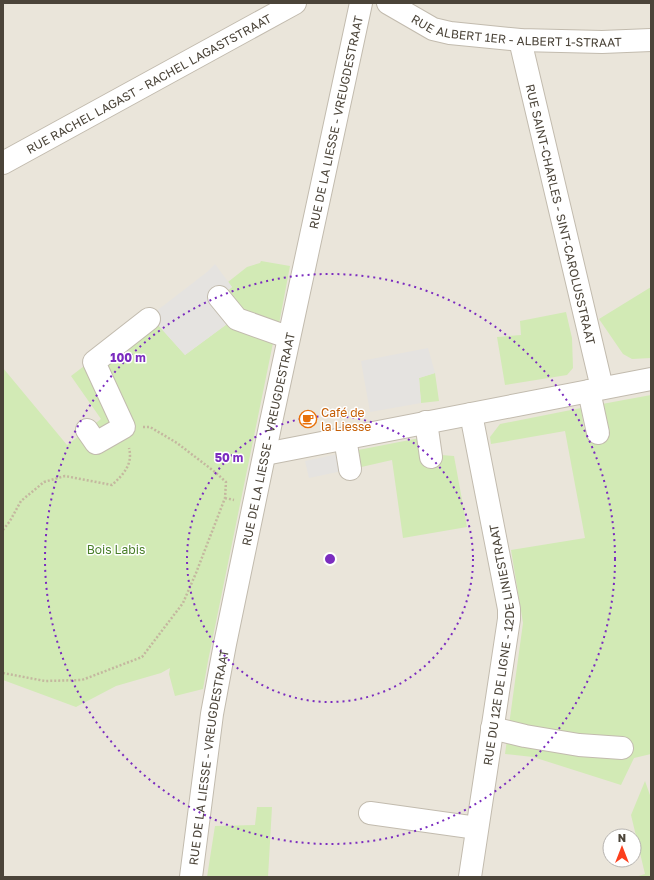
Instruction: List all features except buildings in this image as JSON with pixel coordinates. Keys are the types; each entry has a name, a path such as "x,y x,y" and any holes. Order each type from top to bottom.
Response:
{"street":[{"name":"RUE RACHEL LAGAST - RACHEL LAGASTSTRAAT","path":"3,163 295,3"},
{"name":"RUE DE LA LIESSE - VREUGDESTRAAT","path":"192,877 212,714 228,629 289,336 361,3"},
{"name":"RUE ALBERT 1ER - ALBERT 1-STRAAT","path":"388,3 432,29 440,31 520,40 602,42 651,40"},
{"name":"RUE SAINT-CHARLES - SINT-CAROLUSSTRAAT","path":"520,40 596,389 598,433"},
{"path":"219,297 237,319 279,334 289,336"},
{"path":"87,430 96,443 124,427 94,362 149,319"},
{"path":"265,454 651,379"},
{"name":"RUE DU 12E DE LIGNE - 12DE LINIESTRAAT","path":"470,414 509,609 509,619 470,877"},
{"path":"426,422 431,457"},
{"path":"345,438 350,469"},
{"path":"492,728 525,736 579,745 622,748"},
{"path":"370,813 477,828"}],"path":[{"path":"3,530 10,521 21,501 44,482 65,476 112,485 123,475 128,467 130,453 124,427 150,427 194,455 226,482 225,498 183,603 142,657 82,680 44,681 3,673"}],"shaded area":[{"path":"3,3 651,3 651,877 3,877"},
{"path":"215,264 232,287 211,304 227,324 185,355 150,316 207,272"},
{"path":"428,348 435,373 419,378 421,403 370,412 361,361"},
{"path":"338,454 342,471 309,478 305,461"}],"green space":[{"path":"261,261 290,266 279,324 239,312 224,294 232,287 228,282 247,267 260,263"},
{"path":"651,287 651,358 632,359 623,354 599,319"},
{"path":"566,312 572,338 573,368 567,375 505,385 497,337 521,335 520,321"},
{"name":"Bois Labis","path":"150,316 185,355 227,324 273,343 203,689 175,696 169,674 170,668 161,673 116,686 76,707 3,680 3,368 67,445 101,419 71,376"},
{"path":"435,373 439,401 421,403 419,378"},
{"path":"651,395 651,754 634,758 621,785 533,757 505,754 523,623 511,550 585,538 565,431 491,444 490,437 500,424 581,408 584,429 588,433 602,404"},
{"path":"420,438 441,455 454,456 467,527 403,538 392,460 357,468 353,451"},
{"path":"645,781 651,798 651,877 635,877 645,874 642,861 642,828 634,828 631,815"},
{"path":"257,807 272,807 268,877 207,877 215,826 255,825"}],"place":[{"name":"Café de la Liesse","path":"308,419"}]}
